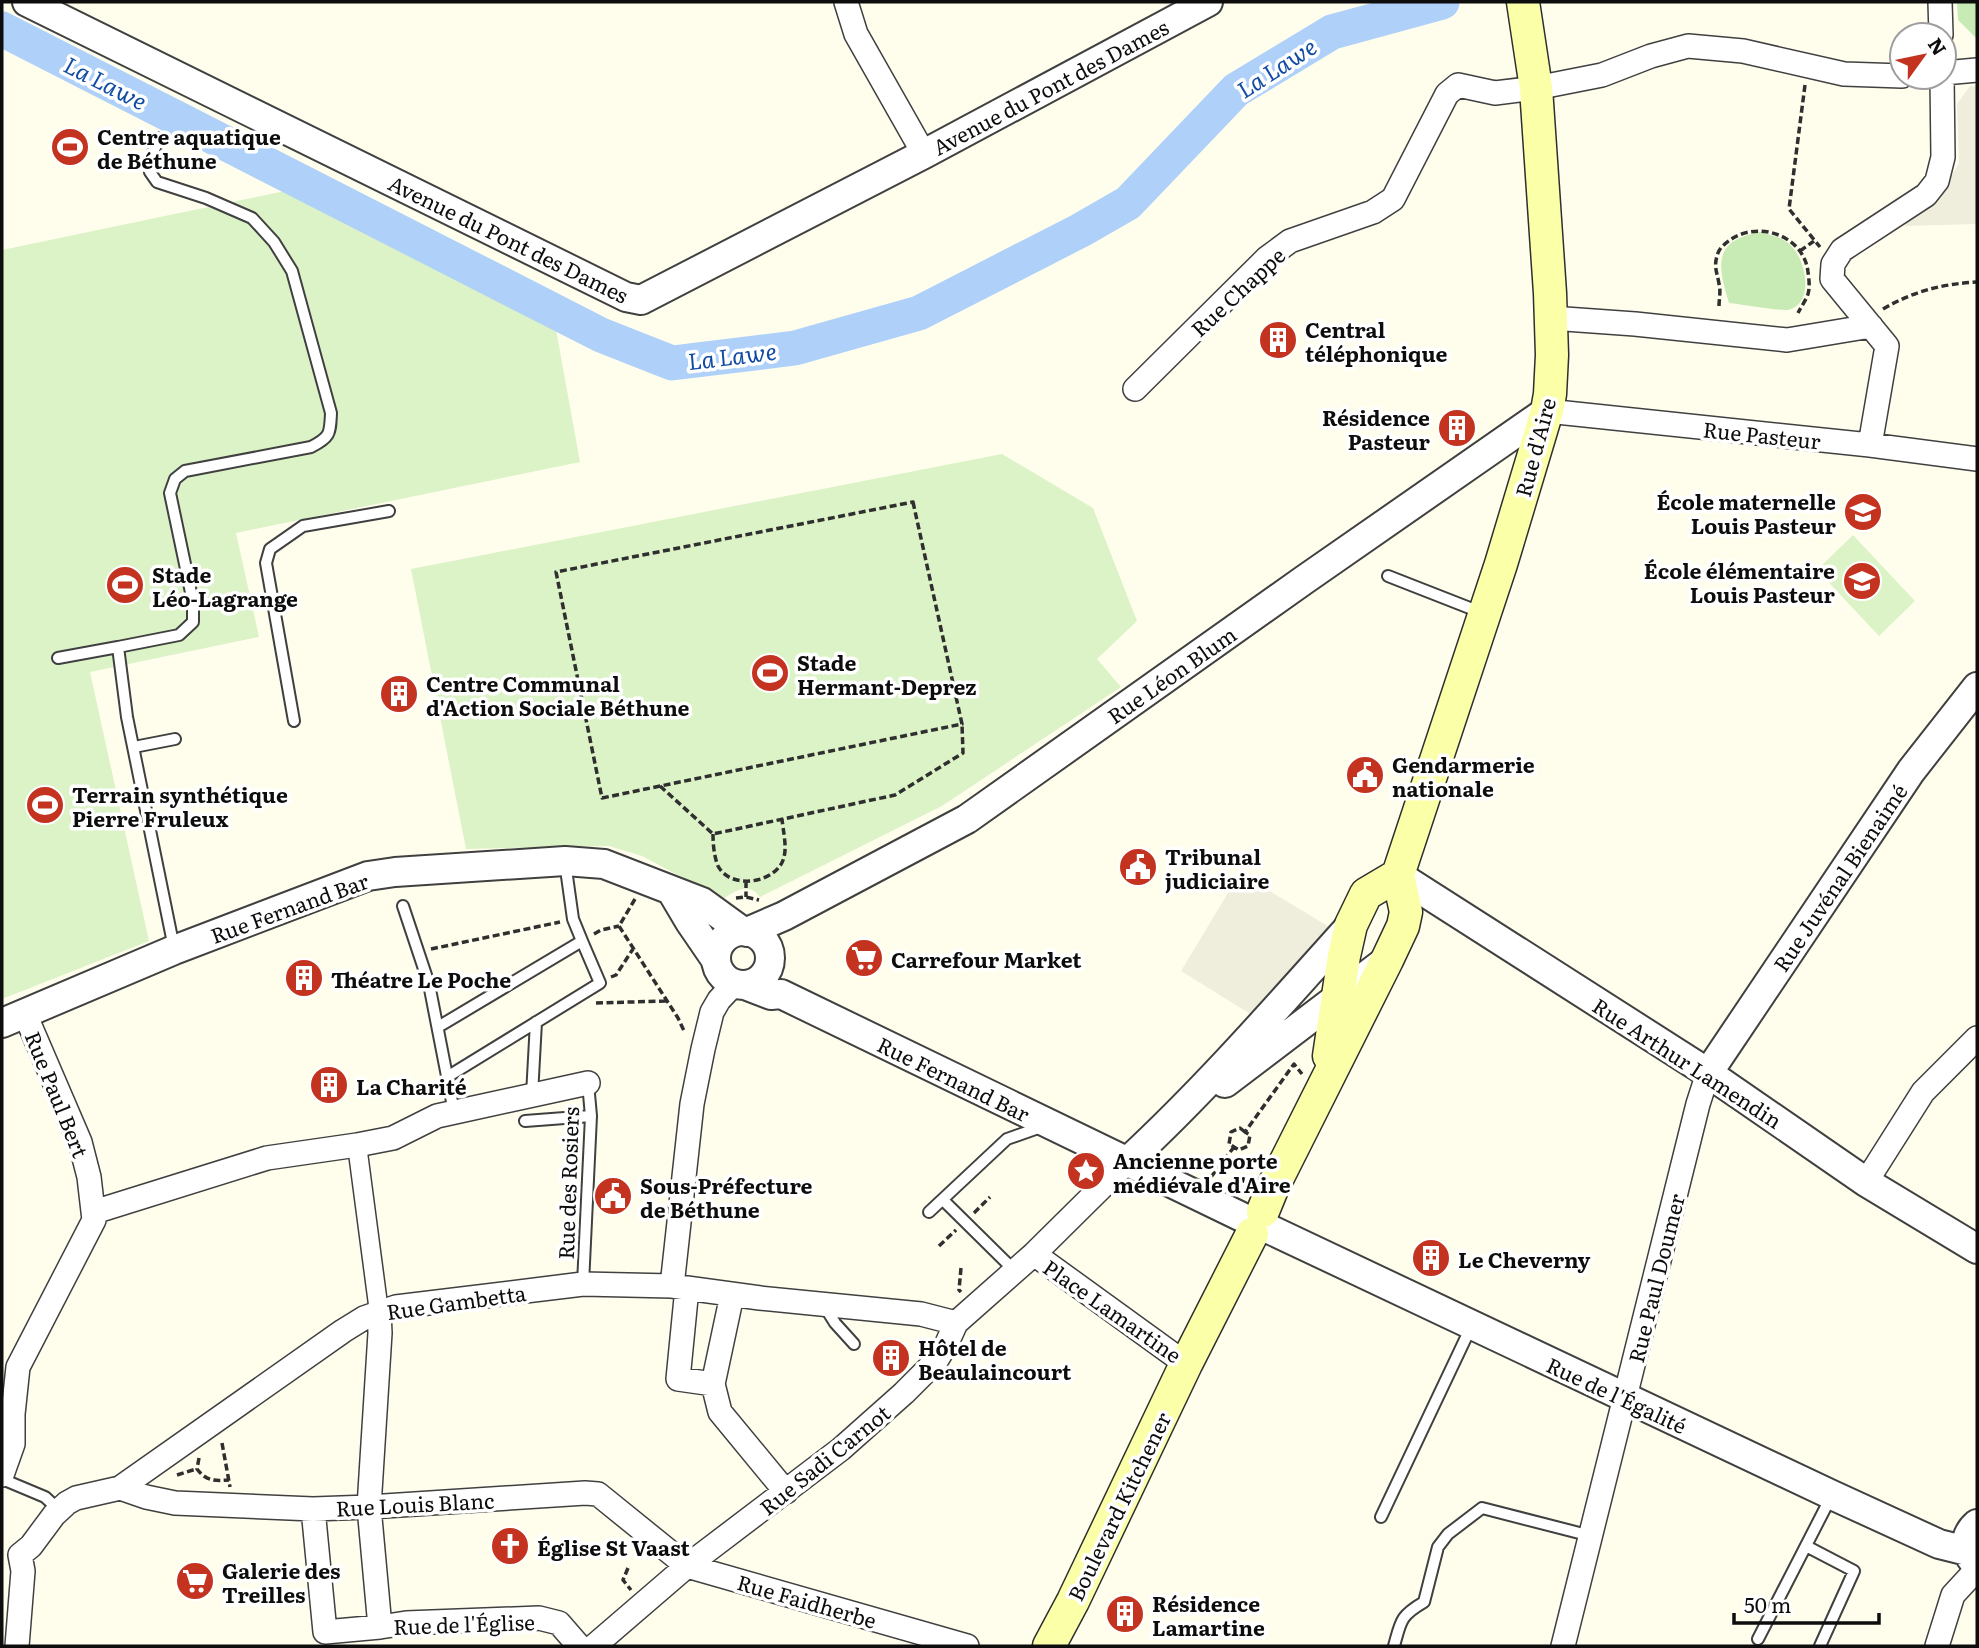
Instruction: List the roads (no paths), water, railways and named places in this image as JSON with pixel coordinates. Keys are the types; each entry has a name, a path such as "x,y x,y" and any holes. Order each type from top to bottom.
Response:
{"main road":[{"name":"Rue d'Aire","path":"1398,876 1501,564 1550,394 1551,318 1535,88 1523,2"},
{"name":"Place Lamartine","path":"1186,1364 1403,926 1406,912 1398,876 1366,894 1351,925 1324,1085"},
{"name":"Boulevard Kitchener","path":"1049,1646 1186,1364"}],"street":[{"path":"846,2 856,34 924,154"},
{"name":"Avenue du Pont des Dames","path":"35,4 626,297 641,300 924,154 1208,2"},
{"path":"1940,2 1941,21"},
{"path":"1535,88 1602,75 1651,56 1688,46 1743,51 1844,74 1888,76"},
{"path":"1958,72 1977,69"},
{"name":"Rue Chappe","path":"1135,389 1267,258 1290,241 1373,212 1393,199 1447,94 1458,85 1495,93 1535,88"},
{"path":"1870,445 1887,346 1832,279 1833,264 1842,250 1926,195 1937,181 1943,157 1943,91"},
{"path":"1551,318 1635,324 1787,341 1868,323"},
{"name":"Rue Pasteur","path":"1547,411 1977,458"},
{"name":"Rue Léon Blum","path":"756,942 784,916 967,819 1547,411"},
{"name":"Rue Juvénal Bienaimé","path":"1708,1073 1911,771 1977,687"},
{"name":"Rue Fernand Bar","path":"14,1018 174,950 368,876 395,872 565,861 604,864 702,902 756,942"},
{"name":"Rue Arthur Lamendin","path":"1398,876 1708,1073 1866,1182 1977,1249"},
{"path":"660,885 716,960 721,975 739,985 754,983 761,978 767,971 756,942"},
{"name":"Place Lamartine","path":"1161,1131 1351,925"},
{"path":"716,960 720,943 733,933 756,942 776,972 781,994"},
{"name":"Place Lamartine","path":"1161,1131 1388,960"},
{"path":"712,1384 678,1379 679,1287 692,1104 712,1012 739,985"},
{"name":"Rue Fernand Bar","path":"739,985 771,995 781,994 1128,1162"},
{"name":"Rue Paul Bert","path":"10,1364 94,1220 89,1177 80,1142 14,1018"},
{"path":"1866,1182 1923,1092 1977,1038"},
{"name":"Rue Paul Doumer","path":"1563,1646 1708,1073"},
{"path":"94,1212 267,1158 393,1138 437,1116 588,1083"},
{"path":"1161,1131 1128,1162 1258,1223"},
{"path":"357,1145 379,1312 369,1507 380,1627"},
{"name":"Place Lamartine","path":"1128,1162 1034,1254 1186,1364"},
{"name":"Rue de l'Égalité","path":"1258,1223 1974,1561"},
{"name":"Rue Sadi Carnot","path":"594,1646 687,1566 841,1449 936,1360 956,1323 1034,1254"},
{"name":"Rue Gambetta","path":"120,1488 343,1331 363,1318 396,1307 583,1284 679,1287 921,1314 956,1323"},
{"path":"732,1295 712,1384 720,1412 786,1492"},
{"path":"2,1477 13,1444 10,1364"},
{"path":"18,1646 23,1571 11,1551 31,1546 66,1503 76,1498 120,1488"},
{"name":"Rue Louis Blanc","path":"120,1488 175,1503 313,1509 598,1494 687,1566"},
{"name":"Rue de l'Église","path":"313,1509 325,1632 354,1638 380,1627 407,1623 539,1618 559,1623 579,1646"},
{"path":"1937,1646 1953,1595 1974,1561 1966,1542 1968,1534 1977,1524"},
{"name":"Rue Faidherbe","path":"687,1566 967,1646"}],"lane":[{"path":"58,658 179,635 193,622 193,602 170,493 175,479 185,471 311,447 324,440 330,432 331,413 292,271 274,242 252,218 157,181 150,172 149,162 159,138"},
{"path":"295,721 267,564 270,549 303,526 389,511"},
{"path":"1388,576 1484,613"},
{"path":"118,647 127,717 174,950"},
{"path":"134,747 176,739"},
{"path":"447,1077 600,983 573,919 565,861"},
{"path":"403,906 429,984 454,1112"},
{"path":"438,1027 582,941"},
{"path":"533,1095 536,1022"},
{"name":"Rue des Rosiers","path":"583,1284 591,1116 588,1083"},
{"path":"525,1121 591,1116"},
{"path":"929,1212 1007,1139 1049,1123"},
{"path":"943,1200 1015,1271"},
{"path":"823,1304 854,1344"},
{"path":"1381,1517 1472,1325"},
{"path":"2,1477 45,1497 59,1510"},
{"path":"1758,1639 1832,1495"},
{"path":"1394,1646 1401,1619 1424,1602 1438,1547 1448,1534 1482,1508 1591,1536"},
{"path":"1805,1546 1854,1571 1820,1646"}],"waterway":[{"name":"La Lawe","path":"2,29 601,335 672,363 795,348 919,313 1128,203 1236,90 1332,32 1442,2"}],"place":[{"name":"Centre aquatique de Béthune","path":"70,147"},
{"name":"Central téléphonique","path":"1278,340"},
{"name":"Résidence Pasteur","path":"1457,428"},
{"name":"École maternelle Louis Pasteur","path":"1863,512"},
{"name":"École élémentaire Louis Pasteur","path":"1862,581"},
{"name":"Stade Léo-Lagrange","path":"125,585"},
{"name":"Stade Hermant-Deprez","path":"770,673"},
{"name":"Centre Communal d'Action Sociale Béthune","path":"399,694"},
{"name":"Gendarmerie nationale","path":"1365,775"},
{"name":"Terrain synthétique Pierre Fruleux","path":"45,805"},
{"name":"Tribunal judiciaire","path":"1138,867"},
{"name":"Carrefour Market","path":"864,958"},
{"name":"Théatre Le Poche","path":"304,978"},
{"name":"La Charité","path":"329,1085"},
{"name":"Ancienne porte médiévale d'Aire","path":"1086,1171"},
{"name":"Sous-Préfecture de Béthune","path":"613,1196"},
{"name":"Le Cheverny","path":"1431,1258"},
{"name":"Hôtel de Beaulaincourt","path":"891,1358"},
{"name":"Église St Vaast","path":"510,1546"},
{"name":"Galerie des Treilles","path":"195,1581"},
{"name":"Résidence Lamartine","path":"1125,1614"}]}
